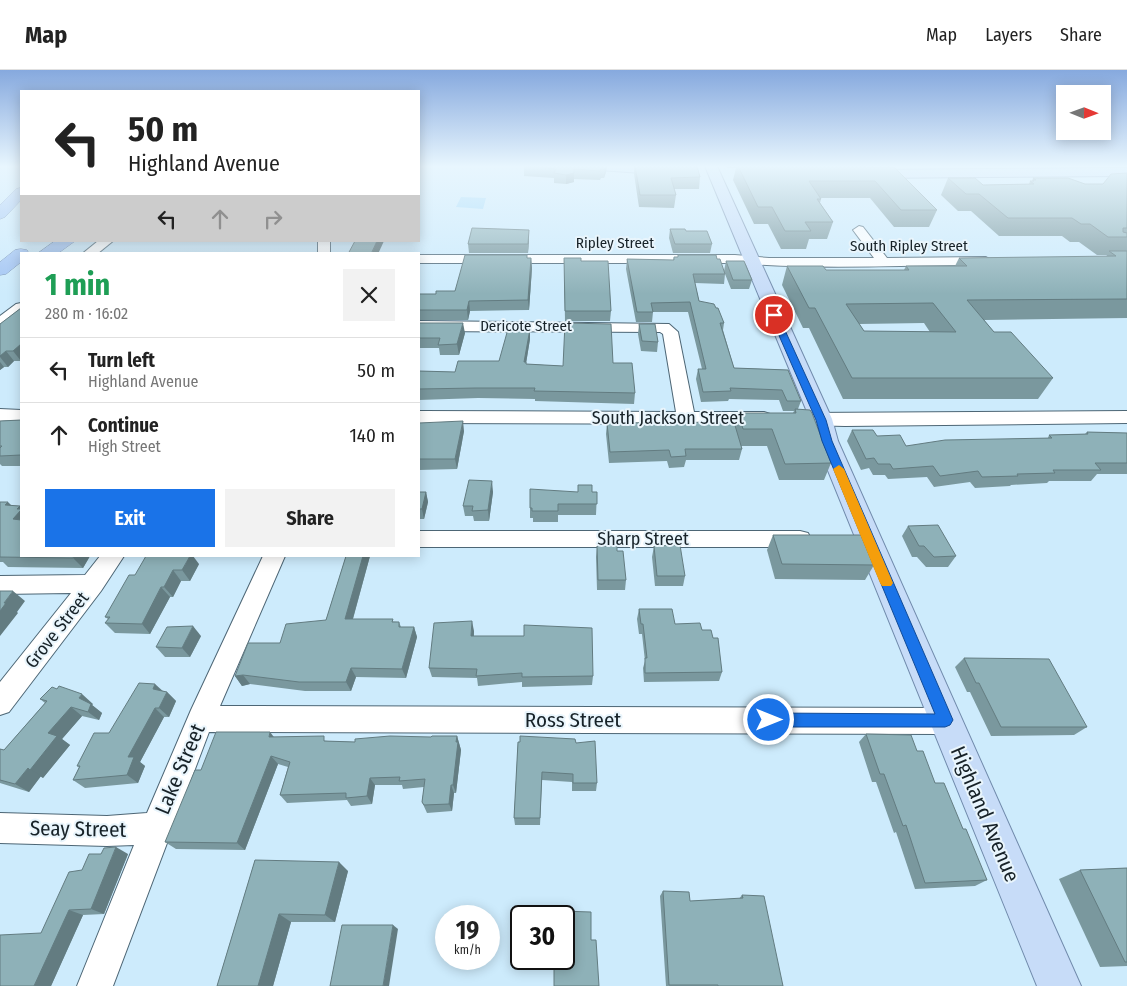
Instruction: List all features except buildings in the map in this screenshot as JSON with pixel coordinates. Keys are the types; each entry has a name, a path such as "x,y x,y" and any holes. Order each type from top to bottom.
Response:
{"highway":[{"path":"0,250 19,249 36,242"},
{"path":"48,252 65,242"},
{"path":"0,270 19,249"},
{"path":"0,282 20,269"}],"main road":[{"name":"Highland Avenue","path":"729,209 751,260 797,419 827,441 858,538 945,720 1059,986"}],"street":[{"path":"859,230 884,262"},
{"path":"91,252 106,242"},
{"name":"Ripley Street","path":"420,259 751,260"},
{"name":"South Ripley Street","path":"751,260 770,262 998,261"},
{"path":"0,323 20,308"},
{"name":"Dericote Street","path":"420,326 664,327 670,332 686,418"},
{"path":"0,415 20,415"},
{"name":"South Jackson Street","path":"420,417 797,419 1127,416"},
{"name":"Sharp Street","path":"420,539 819,539"},
{"name":"Grove Street","path":"0,703 112,557"},
{"name":"Lake Street","path":"95,986 156,828 201,719 274,557"},
{"path":"0,585 93,584"},
{"name":"Ross Street","path":"201,719 945,720"},
{"name":"Seay Street","path":"0,828 107,831 156,828"}],"slow traffic":[{"path":"839,469 887,583"}],"route":[{"path":"769,720 945,720 827,441 821,420 774,315"}]}
